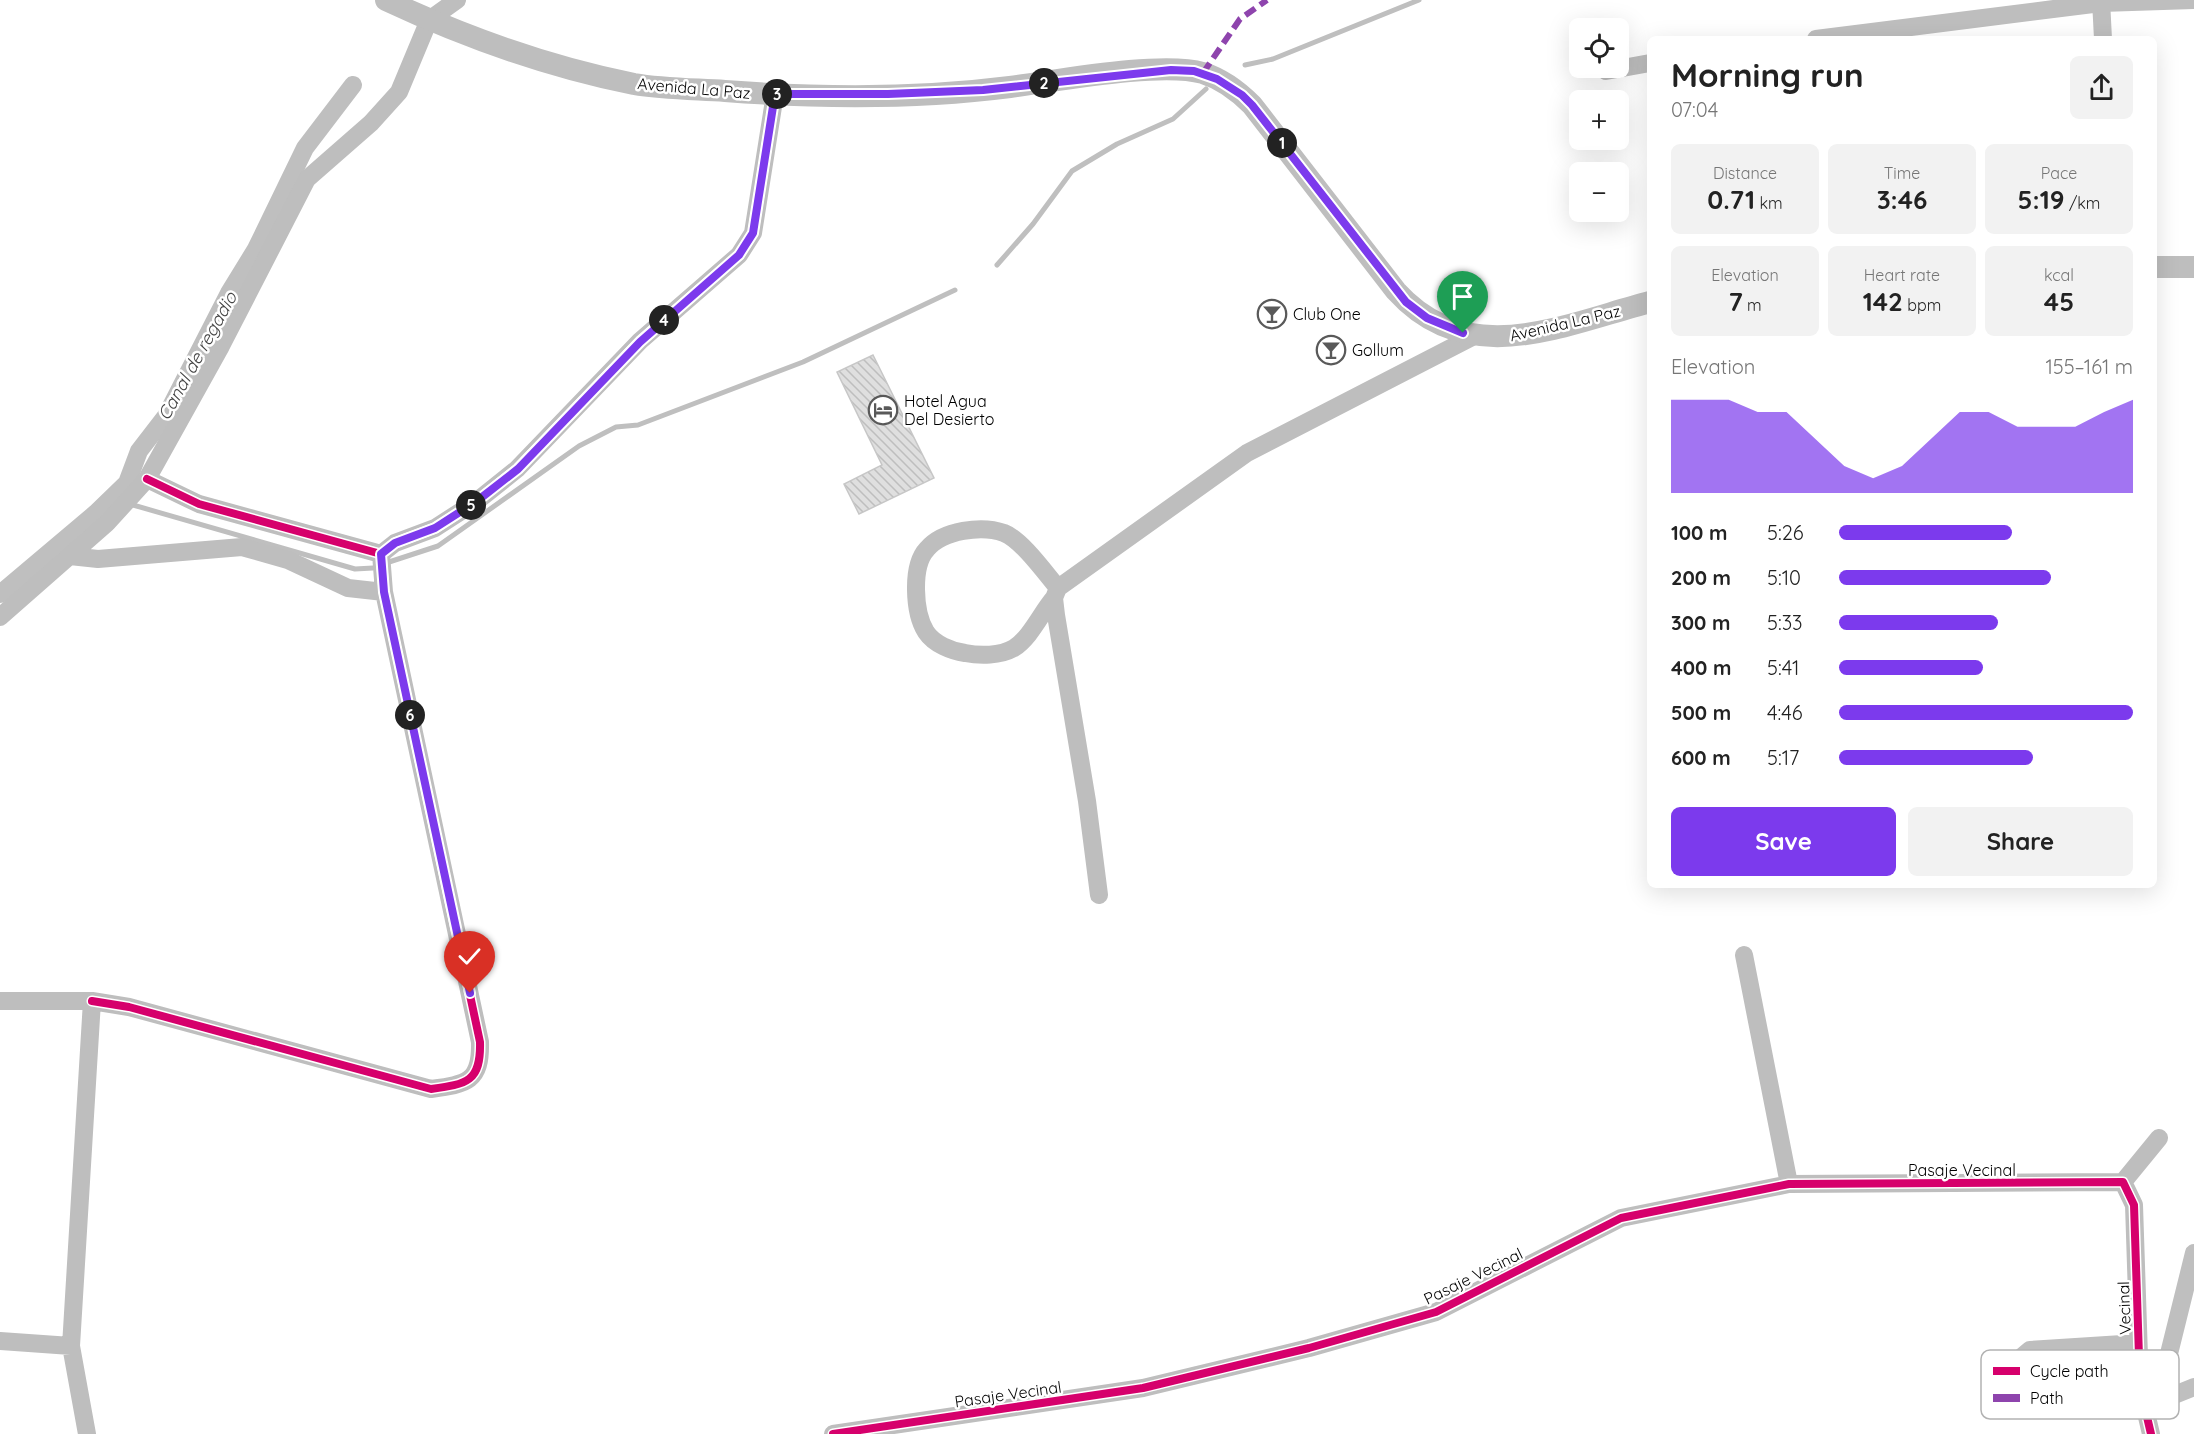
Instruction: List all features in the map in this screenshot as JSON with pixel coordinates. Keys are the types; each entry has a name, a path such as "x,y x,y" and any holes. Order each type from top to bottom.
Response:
{"main road":[{"name":"Avenida La Paz","path":"386,0 429,20 542,61 636,84 775,94 888,94 983,90 1125,73 1171,70 1203,73 1230,86 1252,105 1406,302 1437,324 1474,336 1499,338 1523,335 1647,303"},
{"path":"2157,267 2194,267"}],"street":[{"path":"0,617 107,523 147,479 221,346 307,179 371,123 399,92 429,20 457,0"},
{"path":"1838,36 2101,1 2194,0"},
{"path":"2101,1 2103,36"},
{"path":"1629,67 1647,64"},
{"path":"381,554 395,543 444,523 518,469 640,342 739,255 753,233 775,94"},
{"path":"1099,896 1056,593 1006,534 980,528 945,537 926,549 916,575 917,607 926,632 938,644 979,656 1014,648 1056,593 1247,453 1474,336"},
{"path":"147,479 200,504 381,554"},
{"path":"69,556 98,559 242,547 288,560 348,588 384,592"},
{"path":"0,1001 92,1001 129,1007 431,1089 460,1085 471,1079 480,1064 480,1042 384,592 381,554"},
{"path":"1744,955 1789,1184"},
{"path":"87,1434 71,1346 92,1001"},
{"path":"2123,1182 2159,1138"},
{"name":"Pasaje Vecinal","path":"833,1434 1143,1388 1309,1348 1436,1312 1621,1218 1789,1184 2123,1182"},
{"name":"Vecinal","path":"2123,1182 2134,1205 2138,1350"},
{"path":"0,1341 71,1346"},
{"path":"2030,1350 2138,1342"},
{"name":"Vecinal","path":"2147,1419 2151,1434"}],"building":[{"path":"873,355 934,478 859,514 844,484 882,465 837,372"}],"waterway":[{"path":"1245,65 1273,59 1419,0"},
{"name":"Canal de regadio","path":"0,594 96,513 127,483 139,451 166,416 229,293 256,249 305,148 353,85"},
{"path":"997,265 1033,224 1072,171 1117,144 1173,119 1206,89"},
{"path":"386,563 438,546 579,446 616,427 638,425 803,362 955,290"},
{"path":"133,505 355,569 373,568"},
{"name":"Canal de regadio","path":"2170,1350 2194,1253"},
{"name":"Canal de regadio","path":"2179,1393 2194,1387"}],"marked path":[{"path":"1203,73 1240,19 1267,0"}],"cycle path":[{"path":"147,479 199,504 381,554 395,543 435,528 477,501 517,469 640,341 739,255 753,233 775,94"},
{"path":"92,1001 129,1007 431,1089 463,1082 474,1073 478,1066 480,1042 384,592 381,554"},
{"path":"833,1434 1143,1388 1309,1348 1436,1312 1621,1218 1789,1184 2123,1182 2134,1205 2139,1350"},
{"path":"2147,1419 2151,1434"}],"place":[{"name":"Club One","path":"1272,314"},
{"name":"Gollum","path":"1331,350"},
{"name":"Hotel Agua Del Desierto","path":"883,410"}],"route":[{"path":"470,993 384,592 381,554 395,543 435,528 477,501 518,469 640,342 739,255 753,233 775,94 888,94 983,90 1125,73 1184,70 1203,73 1230,86 1252,105 1406,302 1437,324 1463,333"}]}
